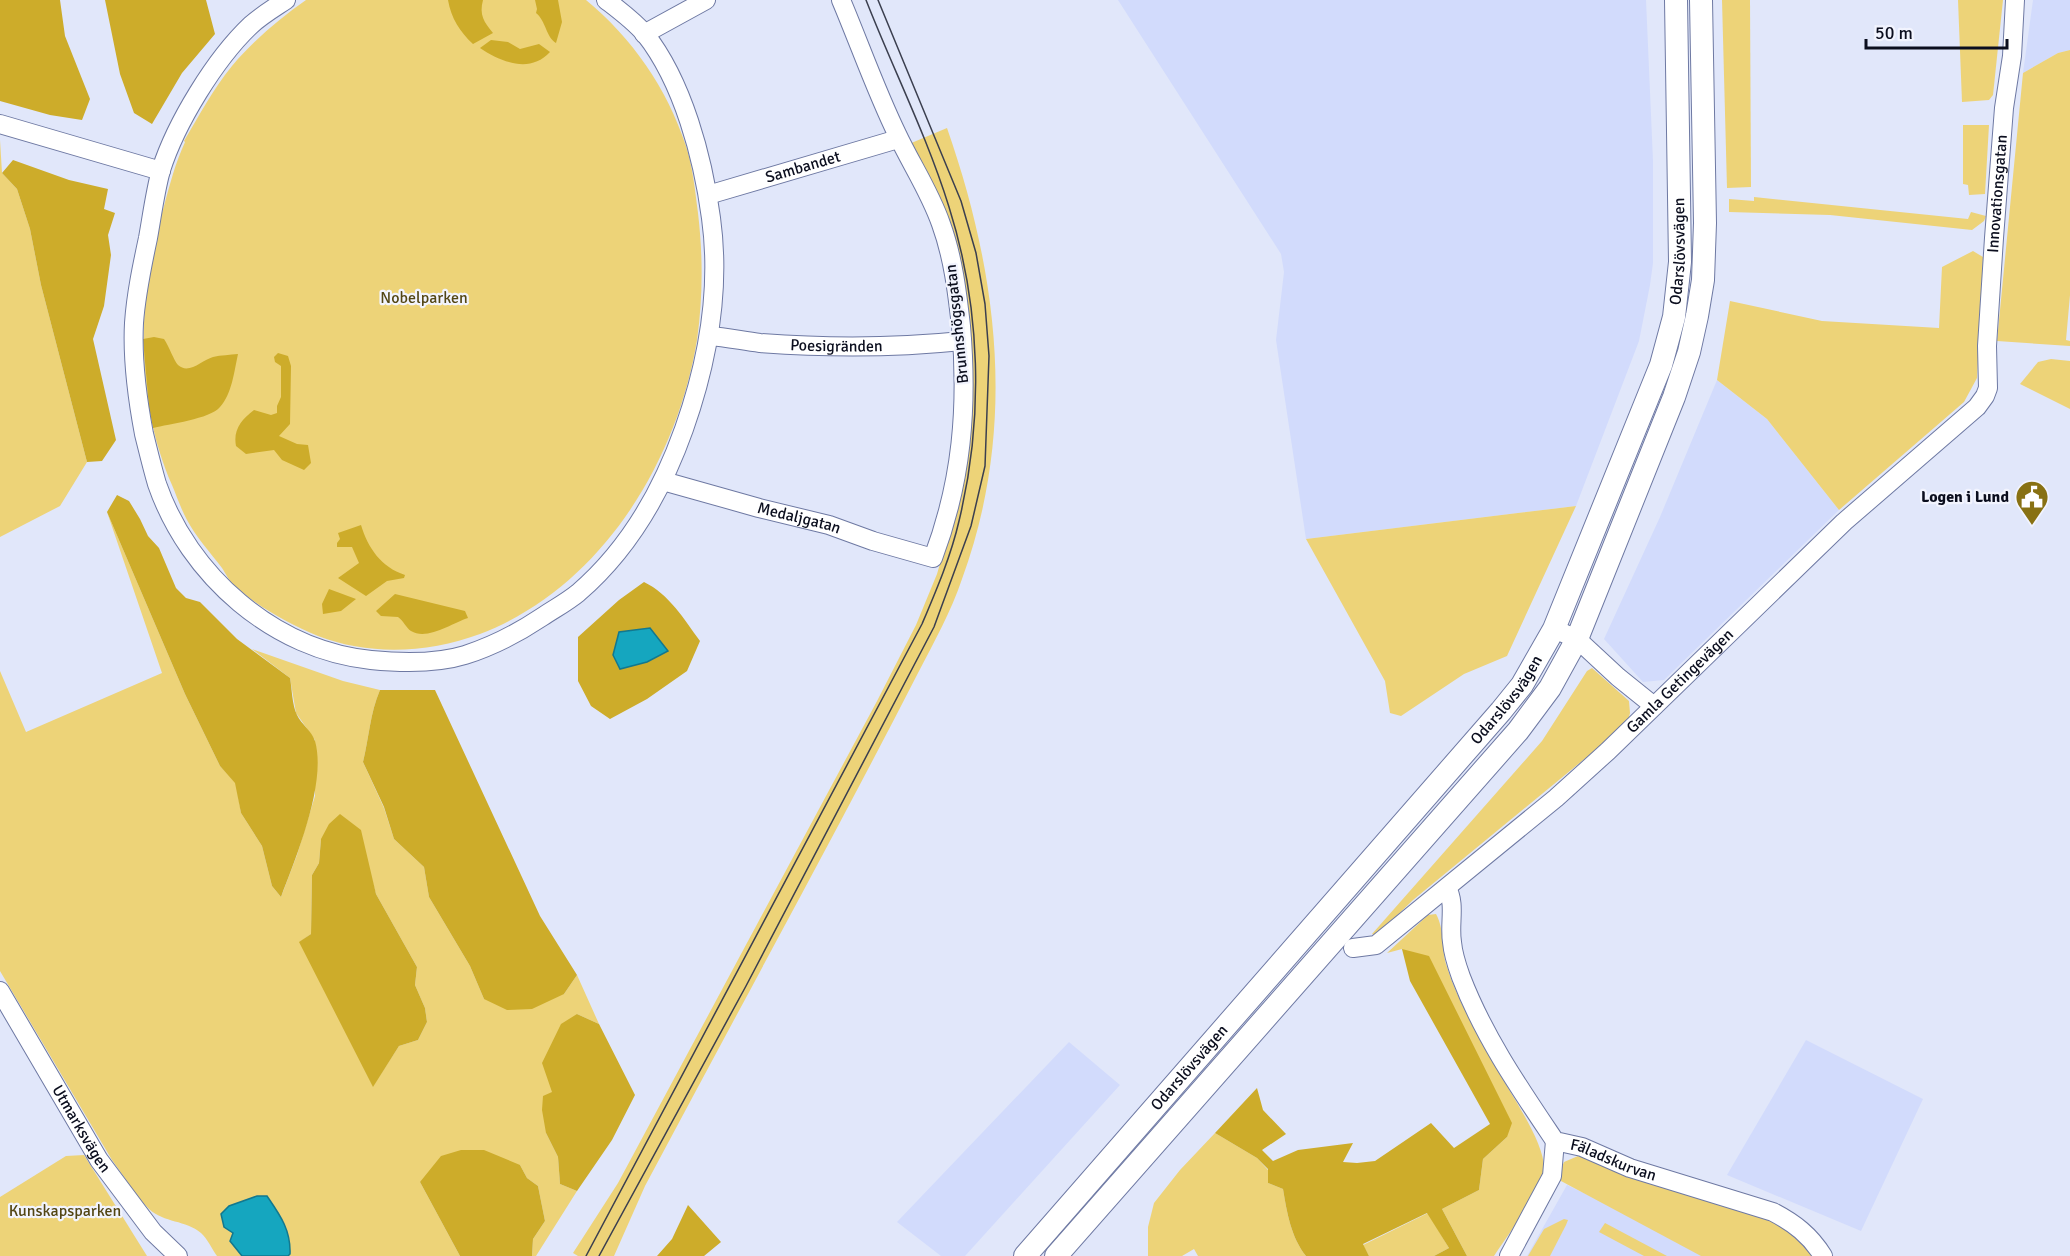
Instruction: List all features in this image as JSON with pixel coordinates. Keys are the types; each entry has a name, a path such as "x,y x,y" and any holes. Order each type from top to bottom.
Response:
{"main road":[{"name":"Odarslövsvägen","path":"1025,1256 1502,711 1522,684 1554,629 1661,365 1674,317 1680,262 1676,0"},
{"name":"Odarslövsvägen","path":"1056,1256 1518,731 1554,681 1577,639 1674,397 1689,352 1697,316 1703,280 1705,223 1701,0"}],"street":[{"path":"286,0 252,25 230,50 181,123 161,171 136,303 134,335 137,392 151,464 158,487 175,524 207,570 239,602 277,630 293,638 343,655 391,662 462,656 513,635 575,596 603,570 642,520 663,481 694,401 709,336 714,295 714,241 708,195 698,149 684,105 662,60 645,34 606,0"},
{"path":"645,34 706,0"},
{"name":"Brunnshögsgatan","path":"841,0 898,139 928,193 941,223 958,297 965,382 964,412 957,474 948,518 933,558"},
{"name":"Innovationsgatan","path":"1988,388 1987,346 1994,238 2004,108 2012,56 2015,0"},
{"path":"0,124 161,171"},
{"name":"Sambandet","path":"708,195 898,139"},
{"name":"Poesigränden","path":"709,336 836,348 885,348 962,341"},
{"name":"Gamla Getingevägen","path":"1353,948 1377,952 1447,888 1556,798 1844,522 1977,407 1988,388"},
{"name":"Medaljgatan","path":"663,481 829,525 873,541 933,558"},
{"path":"1554,629 1577,639 1654,706"},
{"name":"Fäladskurvan","path":"1447,888 1452,896 1451,941 1461,977 1474,1007 1508,1070 1556,1141 1582,1147 1630,1168 1773,1212 1806,1234 1823,1256"},
{"name":"Utmarksvägen","path":"0,991 104,1166 153,1232 178,1256"},
{"path":"1509,1256 1552,1176 1556,1141"}],"shaded area":[{"path":"0,0 60,0 65,36 90,99 82,120 50,115 0,101"},
{"path":"105,0 206,0 215,34 182,73 152,124 134,113 120,74"},
{"path":"448,0 483,0 483,18 493,33 473,44 457,24"},
{"path":"535,0 558,0 562,22 556,43 536,13"},
{"path":"1118,0 1646,0 1653,161 1653,263 1650,285 1639,341 1576,506 1306,539 1276,340 1284,272 1281,254"},
{"path":"2033,0 2070,0 2070,50 2058,53 2023,73"},
{"path":"491,40 508,42 520,49 539,44 550,52 534,63 515,63 497,58 480,48"},
{"path":"13,160 69,180 108,189 104,209 115,213 108,235 111,255 104,306 93,339 116,440 102,461 87,462 41,285 30,229 17,189 2,173"},
{"path":"154,337 164,339 176,363 182,368 191,368 213,357 238,354 230,389 220,407 199,418 153,428 143,339"},
{"path":"278,353 288,356 291,366 290,424 279,436 297,444 308,445 311,463 304,470 282,460 274,450 246,454 236,446 235,440 239,426 254,410 271,415 277,413 281,397 281,366 275,362 274,357"},
{"path":"1717,380 1767,419 1839,510 1664,680 1643,682 1604,639 1660,517"},
{"path":"117,495 129,501 148,536 159,548 176,588 186,598 200,602 237,639 290,678 295,711 315,741 318,758 317,777 308,820 281,897 272,886 262,846 241,813 235,783 220,766 185,694 107,512"},
{"path":"361,525 367,541 382,562 405,575 404,578 387,581 366,596 338,578 359,563 352,547 337,547 340,539 338,533"},
{"path":"644,582 668,600 700,641 687,671 647,699 610,719 591,706 578,681 578,637 619,600"},
{"path":"329,589 356,599 341,611 323,614 322,604"},
{"path":"395,594 465,611 468,618 432,633 417,634 409,630 398,617 381,616 376,611"},
{"path":"380,690 435,690 540,916 577,975 564,994 532,1009 507,1010 484,999 470,966 429,897 424,867 394,839 384,807 363,762"},
{"path":"340,814 361,830 376,894 417,967 415,985 425,1008 427,1022 418,1040 399,1046 373,1087 299,942 311,934 312,875 319,863 321,839 329,824"},
{"path":"1402,949 1429,956 1512,1123 1507,1137 1483,1159 1479,1190 1442,1209 1467,1256 1434,1256 1449,1248 1427,1213 1363,1244 1369,1256 1306,1256 1293,1233 1283,1189 1268,1183 1268,1169 1257,1158 1215,1133 1257,1088 1263,1110 1286,1134 1262,1150 1273,1161 1298,1150 1353,1143 1343,1162 1375,1161 1431,1123 1454,1148 1490,1124 1410,981"},
{"path":"577,1014 599,1024 635,1095 612,1140 577,1191 560,1184 558,1157 546,1133 542,1110 543,1096 552,1092 542,1063 561,1024"},
{"path":"1806,1040 1923,1099 1861,1231 1727,1175"},
{"path":"1069,1042 1120,1085 965,1256 941,1256 897,1222"},
{"path":"461,1150 484,1150 520,1165 527,1178 538,1186 545,1221 533,1239 532,1256 460,1256 420,1182 441,1156"},
{"path":"1567,1185 1715,1256 1527,1256"},
{"path":"688,1205 721,1242 704,1256 657,1256 672,1239"}],"green space":[{"name":"Nobelparken","path":"306,0 586,0 633,48 658,84 686,146 694,179 701,245 701,292 697,340 687,386 672,431 651,475 626,516 596,553 562,586 523,613 480,634 440,645 399,650 358,647 338,642 318,636 285,620 244,594 231,582 187,520 160,451 151,417 144,347 149,276 164,206 184,141 212,93 232,66 267,31"},
{"path":"1722,0 1750,0 1751,187 1727,188"},
{"path":"1958,0 2003,0 1993,95 1989,100 1962,102"},
{"path":"2070,50 2070,295 2066,340 2070,341 2070,346 1997,341 2023,73 2058,53"},
{"path":"1963,125 1989,125 1985,194 1969,195 1968,185 1963,184"},
{"path":"947,128 965,184 979,240 989,297 995,353 995,410 990,466 979,523 962,579 942,627 645,1186 614,1256 578,1256 573,1253 618,1183 876,703 916,625 937,574 952,523 971,358 909,144"},
{"path":"0,140 2,173 17,189 30,229 41,285 87,462 60,506 0,537"},
{"path":"1754,197 1968,219 1971,212 1986,216 1984,221 1972,230 1830,215 1729,212 1729,199 1754,201"},
{"path":"1973,251 1983,257 1977,378 1964,402 1839,510 1767,419 1717,380 1730,301 1822,321 1939,328 1942,267"},
{"path":"2051,359 2070,361 2070,409 2020,384 2038,362"},
{"path":"1576,506 1507,656 1464,674 1401,716 1390,713 1385,681 1306,539"},
{"path":"107,512 185,694 220,766 236,783 241,813 262,846 272,886 281,897 315,796 315,740 296,713 290,678 252,649 343,681 380,690 363,762 384,808 394,839 424,867 429,897 470,966 484,999 564,994 577,975 599,1024 577,1014 552,1092 546,1133 558,1157 560,1184 577,1191 536,1256 532,1256 533,1239 545,1221 538,1186 527,1178 520,1165 420,1182 460,1256 217,1256 201,1233 189,1226 161,1217 149,1209 112,1160 0,971 0,671 26,732 162,673","holes":["321,839 368,866 376,894 417,967 415,985 425,1008 427,1022 418,1040 399,1046 373,1086 300,942 311,934 312,875 319,863"]},
{"path":"1592,668 1629,701 1630,713 1627,724 1413,900 1376,936 1372,934 1542,741 1587,671"},
{"path":"1436,914 1441,927 1445,960 1456,992 1532,1130 1543,1157 1544,1169 1537,1189 1494,1256 1467,1256 1442,1209 1479,1190 1483,1159 1507,1137 1402,949 1387,953 1428,915"},
{"path":"1215,1133 1257,1158 1268,1170 1268,1183 1283,1189 1293,1233 1306,1256 1198,1256 1194,1249 1182,1256 1148,1256 1148,1227 1154,1203 1180,1170"},
{"name":"Kunskapsparken","path":"84,1155 147,1256 0,1256 0,1197 66,1156"},
{"path":"1578,1156 1774,1220 1805,1243 1814,1256 1701,1256 1561,1181 1560,1171 1564,1162"},
{"path":"1428,1213 1449,1248 1434,1256 1369,1256 1363,1245"},
{"path":"1564,1219 1568,1220 1550,1256 1528,1256 1544,1229"},
{"path":"1605,1223 1667,1256 1644,1256 1599,1232"}],"water":[{"path":"650,628 668,651 647,662 620,669 613,655 619,632"},
{"path":"257,1196 267,1196 284,1223 290,1245 288,1256 242,1256 230,1241 233,1233 224,1227 221,1214 229,1206"}],"tram line":[{"path":"586,1256 922,624 938,586 959,521 967,482 975,403 973,324 968,284 960,245 940,181 866,0"},
{"path":"599,1256 746,986 934,627 971,526 985,466 989,356 985,304 976,253 961,201 878,0"}],"place":[{"name":"Logen i Lund","path":"2032,526"}]}
